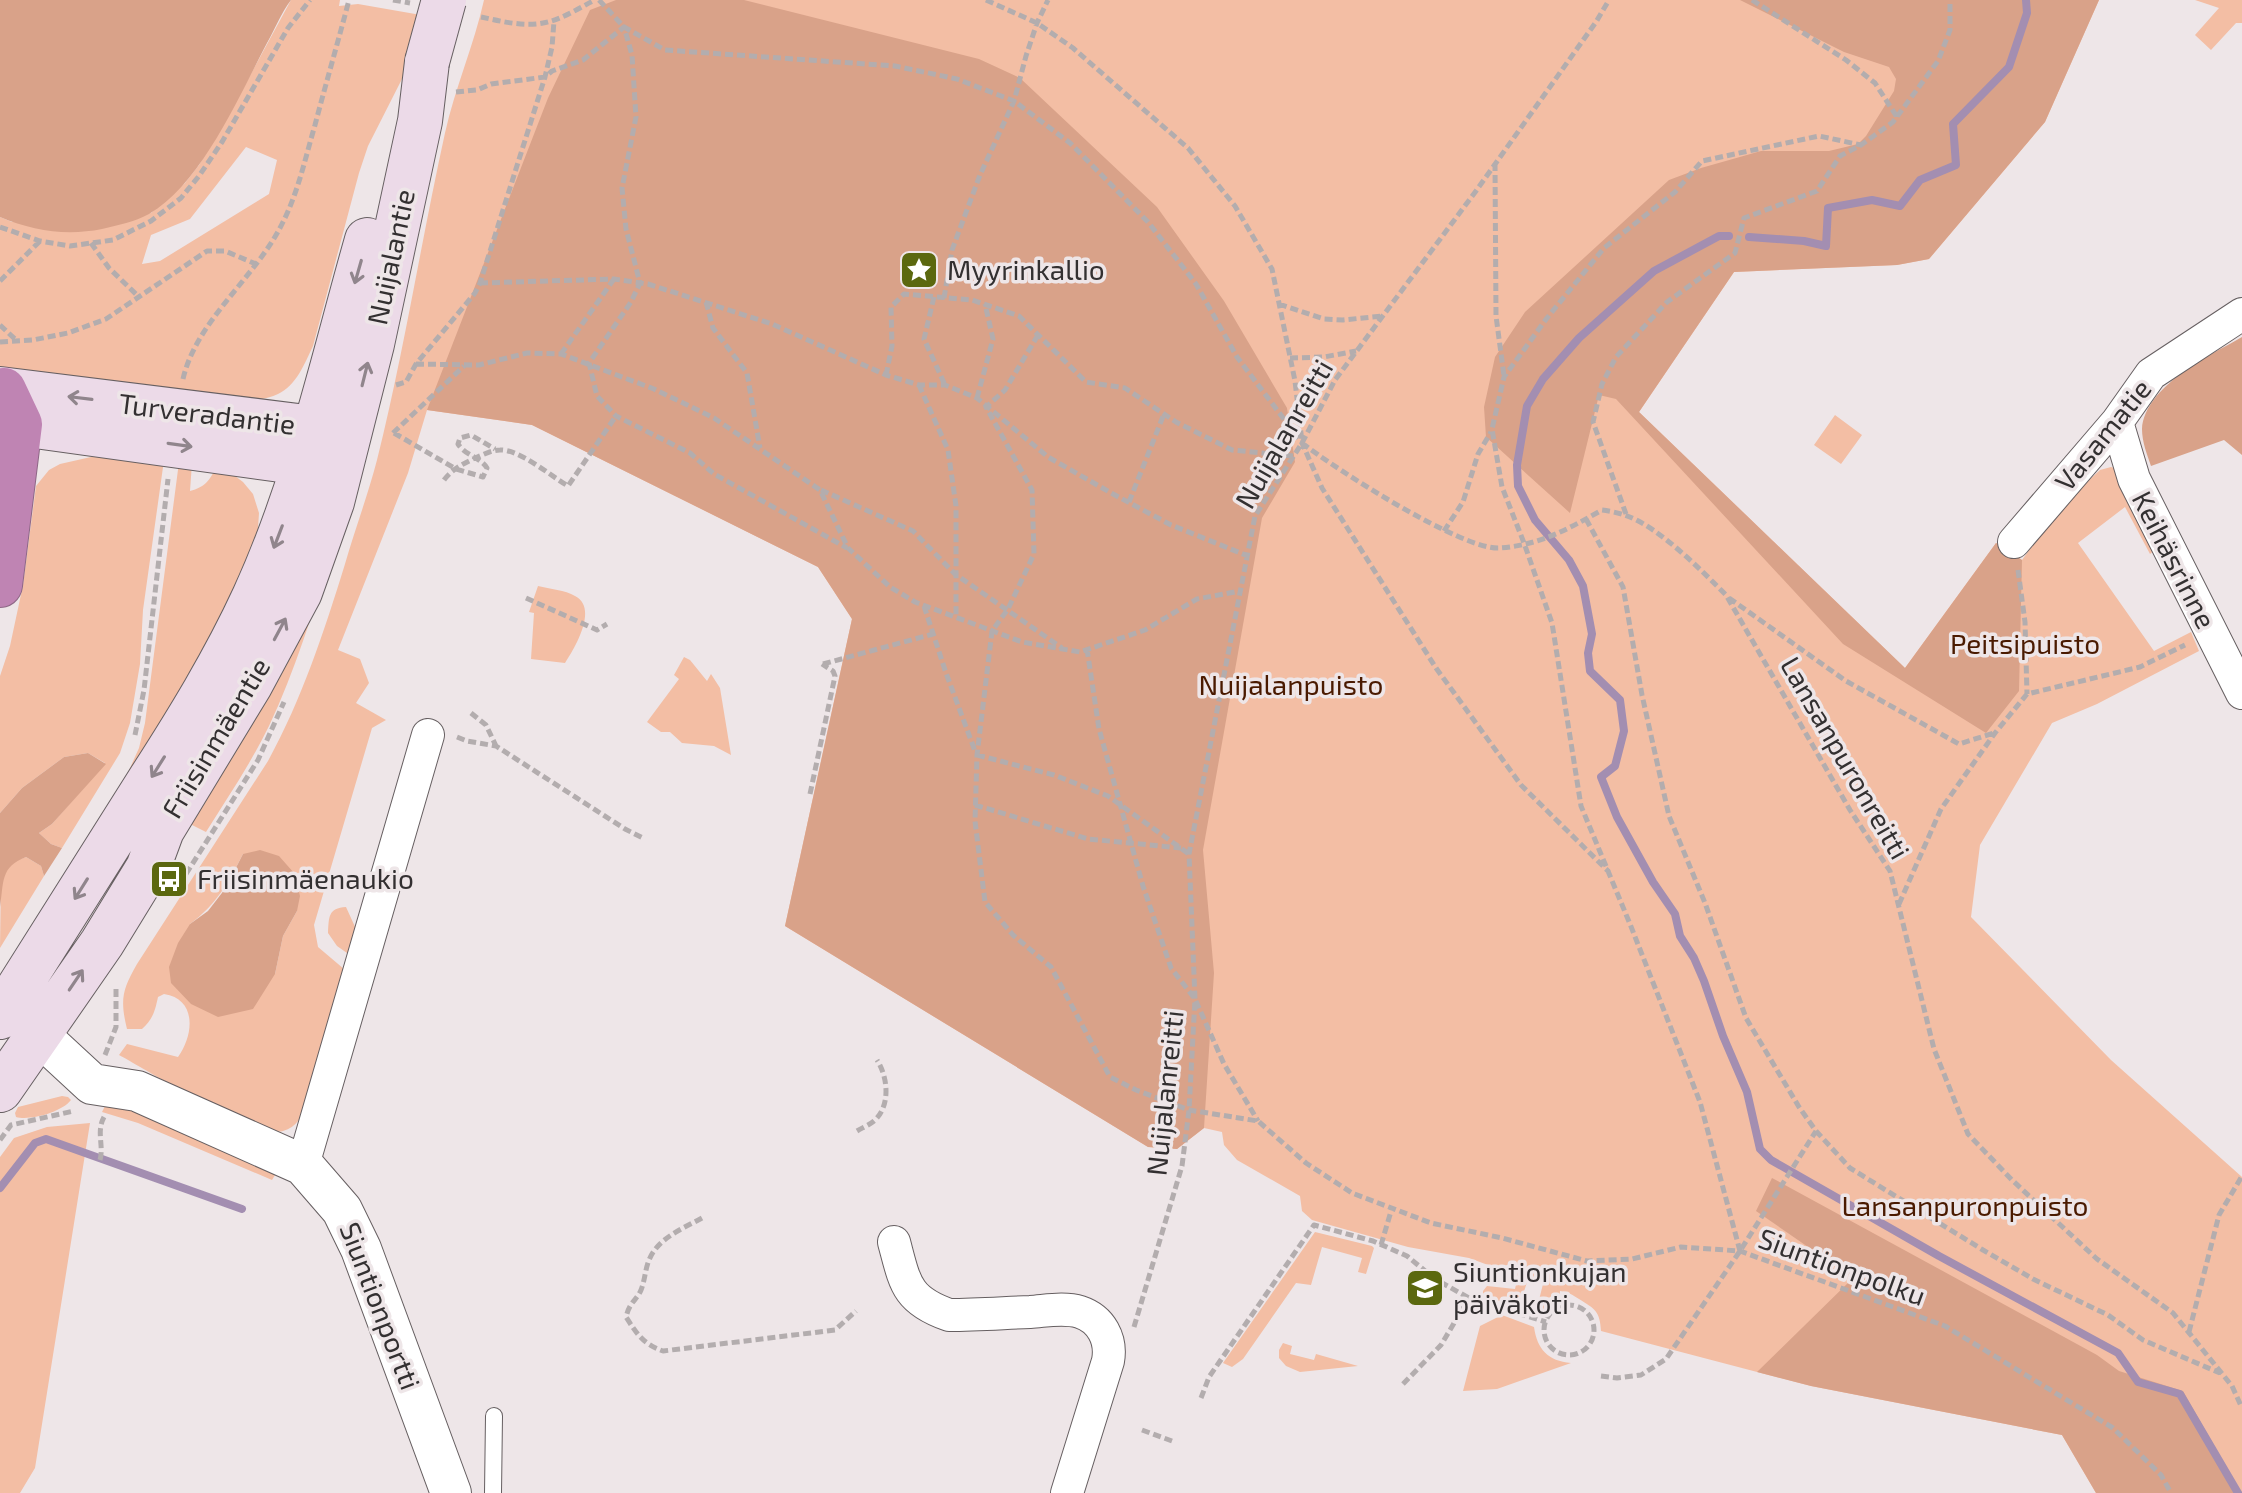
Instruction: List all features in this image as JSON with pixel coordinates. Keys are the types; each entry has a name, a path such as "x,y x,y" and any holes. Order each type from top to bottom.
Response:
{"highway":[{"path":"0,585 6,406"}],"main road":[{"name":"Nuijalantie","path":"321,446 402,116 436,78 462,9"},
{"name":"Turveradantie","path":"6,406 321,446"},
{"name":"Friisinmäentie","path":"1,1015 186,723 224,657 321,446"},
{"name":"Friisinmäentie","path":"0,1090 102,943 148,868 162,830 250,685 300,592 332,502 321,446"}],"street":[{"name":"Vasamatie","path":"2014,542 2117,422 2151,374 2242,314"},
{"name":"Keihäsrinne","path":"2117,422 2134,479 2242,693"},
{"path":"303,1165 438,732"},
{"name":"Siuntionportti","path":"1,1015 39,1035 92,1084 127,1106 303,1165 342,1210 361,1249 451,1493"},
{"path":"894,1242 906,1285 932,1309 949,1315 1066,1309 1089,1316 1107,1335 1110,1350 1108,1361 1067,1493"}],"lane":[{"path":"493,1493 494,1416"}],"path":[{"path":"0,227 40,241 70,246 113,240 151,221 181,198 222,142 288,28 310,0"},
{"path":"180,392 186,366 206,330 281,227 297,191 349,0"},
{"path":"462,9 510,22 540,24 554,21 597,0 624,27 665,50 895,66 957,79 1014,101 1070,143 1148,222 1196,284 1237,357 1302,443 1322,488 1436,668 1521,785 1609,872"},
{"path":"986,0 1037,23 1073,48 1188,148 1235,206 1272,269 1295,381 1302,443 1444,531 1497,549 1562,533 1602,510 1626,515"},
{"path":"944,298 952,250 980,175 1014,101 1037,23 1048,0"},
{"name":"Nuijalanreitti","path":"1130,1341 1182,1166 1189,1110 1195,999 1189,854 1255,516 1302,443 1335,380 1495,163 1609,0"},
{"path":"1752,0 1846,60 1875,83 1897,117"},
{"path":"1626,515 1593,422 1602,384 1616,357 1667,302 1735,253 1744,218 1817,191 1840,156 1893,122 1938,61 1950,30 1950,0"},
{"path":"384,388 406,382 416,364 480,283 545,77 554,21"},
{"path":"436,78 477,90 491,84 545,77 552,71 583,60 624,27"},
{"path":"624,27 632,55 636,117 622,188 626,229 640,283 631,302 589,363 597,396 616,416 690,453 714,474 848,548 890,587 924,605 1022,642 1080,652 1145,630 1197,599 1240,591"},
{"path":"1504,377 1604,248 1675,192 1702,161 1819,136 1861,145"},
{"path":"1444,531 1463,502 1478,454 1492,429 1504,377 1496,316 1495,163"},
{"path":"0,281 40,241"},
{"path":"91,243 109,268 139,297"},
{"path":"0,342 68,333 106,319 207,251 225,251 256,264"},
{"path":"480,283 614,279 640,283 706,302 805,337 886,375 919,385 945,385 977,398 1048,457 1129,503 1171,525 1248,556"},
{"path":"561,354 614,279"},
{"path":"886,375 892,346 891,307 904,294 972,300 1019,316 1086,382 1125,388 1164,414 1232,450 1293,456"},
{"path":"934,297 924,339 945,385"},
{"path":"706,302 713,328 747,373 760,449"},
{"path":"977,398 993,339 985,304"},
{"path":"1279,304 1324,319 1383,316"},
{"path":"0,325 16,341"},
{"path":"986,407 1005,390 1038,335"},
{"path":"1290,358 1324,357 1357,351"},
{"path":"416,364 488,364 527,353 561,354 654,389 714,418 820,490 913,531 955,574 1063,649"},
{"path":"394,433 465,365"},
{"path":"919,385 948,450 956,506 956,617"},
{"path":"986,407 1032,490 1034,554 1008,609 992,631 977,755 975,805 985,902 1013,935 1051,967 1110,1077 1189,1110 1258,1121"},
{"path":"1129,503 1164,414"},
{"path":"444,480 475,459 496,450 506,450 568,486 616,416"},
{"path":"384,429 456,469 483,477 487,468 483,462 463,452 458,444 460,438 471,435 496,450"},
{"path":"1492,429 1502,487 1552,623 1581,806 1700,1102 1740,1251"},
{"path":"130,746 144,690 169,477"},
{"path":"820,490 848,548"},
{"name":"Lansanpuronreitti","path":"1626,515 1666,540 1726,595 1850,810 1890,871 1934,1049 1968,1134 2012,1180 2097,1259 2173,1313 2232,1386 2242,1408"},
{"path":"1586,519 1623,587 1642,695 1669,816 1705,903 1746,1018 1816,1131 1850,1168 1983,1250 2033,1279 2108,1315 2143,1340 2222,1374"},
{"path":"2014,542 2025,622 2027,694"},
{"path":"1726,595 1846,681 1959,744 1995,733"},
{"path":"526,598 597,630 607,624"},
{"path":"924,605 977,755"},
{"path":"1899,905 1941,809 2027,694 2140,667 2210,631"},
{"path":"810,794 835,676 822,664 933,634"},
{"path":"1087,649 1099,729 1143,886 1171,968 1195,999 1224,1064 1258,1121"},
{"path":"471,713 486,725 496,746"},
{"path":"438,732 496,746 643,838"},
{"path":"977,755 1054,775 1108,796 1189,854"},
{"path":"975,805 1088,839 1181,848"},
{"path":"857,1131 873,1122 881,1112 886,1094 885,1079 877,1060"},
{"path":"92,1113 104,1116 127,1106"},
{"path":"100,1157 99,1133 104,1116"},
{"name":"Siuntionpolku","path":"1258,1121 1306,1163 1352,1193 1431,1223 1587,1261 1632,1259 1681,1247 1740,1251 1945,1326 2113,1428 2161,1475 2171,1493"},
{"path":"1601,1376 1641,1375 1666,1359 1740,1251 1816,1131"},
{"path":"2189,1333 2219,1215 2242,1176"},
{"path":"1381,1245 1392,1208"},
{"path":"702,1218 661,1241 647,1265 640,1294 628,1308 626,1317 648,1345 663,1351 835,1330 856,1311"},
{"path":"1201,1398 1209,1377 1314,1225 1407,1256 1435,1279 1469,1298 1546,1322"},
{"path":"1403,1384 1441,1345 1469,1298"},
{"path":"1574,1305 1589,1315 1593,1322 1593,1339 1582,1352 1573,1355 1558,1353 1544,1335 1546,1322 1557,1308 1574,1305"},
{"path":"1142,1430 1172,1441"}],"green space":[{"path":"291,0 340,0 339,6 358,4 421,15 403,77 368,146 313,346 295,380 278,394 258,400 0,379 0,217 12,222 151,213 185,183 199,165","holes":["246,147 277,160 269,194 160,261 142,264 151,235 190,219"]},
{"name":"Nuijalanpuisto","path":"484,0 2099,0 2045,122 1929,259 1897,265 1734,272 1639,412 1905,668 1996,543 2022,560 2062,505 2100,470 2111,467 2120,470 2157,548 2150,554 2125,507 2078,543 2154,651 2191,632 2199,651 2097,704 2052,723 1980,845 1971,917 2111,1060 2242,1177 2242,1493 2096,1493 2062,1435 1811,1386 1601,1331 1596,1311 1566,1292 1560,1291 1559,1301 1542,1314 1536,1312 1543,1284 1528,1279 1519,1307 1489,1298 1483,1294 1487,1286 1515,1289 1518,1276 1469,1258 1408,1247 1312,1220 1302,1211 1300,1196 1237,1160 1224,1145 1222,1132 1204,1128 1177,1149 1148,1147 785,926 852,619 818,567 532,425 427,410 408,473 338,650 360,659 369,683 356,703 386,720 372,728 314,925 318,947 344,969 307,1105 300,1117 292,1127 283,1131 250,1124 119,1055 127,1044 178,1057 187,1039 187,1010 175,997 164,994 158,997 149,1022 142,1029 127,1029 123,1003 125,988 137,964 268,761 311,665 377,460 445,133","holes":["243,854 297,911 283,936 275,974 190,924 208,909 221,892"]},
{"path":"2195,0 2242,0 2242,23 2236,23 2211,50 2195,35 2219,8"},
{"path":"1835,415 1862,435 1841,464 1814,445"},
{"path":"91,457 164,460 143,610 140,664 130,723 120,753 62,848 51,844 39,833 52,824 105,763 88,753 64,757 22,788 0,813 0,676 23,585 36,486 49,470 60,464"},
{"path":"179,462 192,463 190,491 206,483 216,468 227,470 243,482 253,494 259,513 257,543 247,589 126,777 139,748 145,723"},
{"path":"332,553 295,662 269,726 206,832 186,822"},
{"path":"538,586 575,596 585,610 582,629 565,663 531,659 534,613 529,612"},
{"path":"684,657 707,681 711,674 720,688 731,755 714,746 682,743 670,732 661,732 647,722 679,679 674,675"},
{"path":"26,857 41,866 44,876 0,948 1,877 12,862"},
{"path":"346,907 356,929 357,960 337,946 328,933 333,911"},
{"path":"62,1096 71,1100 53,1112 29,1118 16,1117 18,1107"},
{"path":"108,1100 278,1170 272,1180 138,1123 102,1112"},
{"path":"90,1123 35,1468 20,1493 0,1493 0,1157 14,1138 47,1127"},
{"path":"1315,1232 1372,1246 1366,1274 1358,1272 1362,1258 1322,1247 1311,1285 1296,1283 1243,1359 1232,1367 1223,1363"},
{"path":"1502,1315 1534,1327 1541,1348 1550,1357 1571,1363 1497,1389 1463,1391 1480,1326"},
{"path":"1283,1343 1292,1346 1290,1354 1314,1360 1316,1354 1358,1366 1300,1372 1286,1366 1279,1358"}],"shaded area":[{"path":"0,0 291,0 217,137 186,182 168,200 143,217 102,229 63,232 25,226 0,217"},
{"path":"616,0 744,0 979,59 1020,78 1157,207 1224,301 1287,408 1295,462 1262,518 1203,850 1214,973 1204,1128 1177,1149 1148,1147 785,926 852,619 818,567 532,425 427,410 548,98 590,10"},
{"path":"1740,0 2099,0 2045,122 1929,259 1897,265 1734,272 1639,412 1905,668 1996,543 2022,560 2019,691 1986,733 1843,644 1616,399 1599,395 1570,513 1486,437 1484,407 1495,357 1525,312 1669,180 1761,151 1829,151 1858,144 1894,91 1896,79 1889,67 1844,52"},
{"path":"2242,337 2242,455 2224,440 2151,466 2142,429 2154,399 2181,374"},
{"path":"88,753 106,764 52,824 39,833 51,844 62,848 44,876 41,866 26,857 12,866 5,876 0,907 0,813 22,788 64,757"},
{"path":"260,850 279,856 294,873 300,896 297,911 283,936 275,974 253,1009 218,1017 191,1004 171,983 169,967 178,943 190,924 208,911 225,889 243,854"},
{"path":"1772,1178 2097,1355 2119,1371 2183,1391 2241,1493 2096,1493 2062,1435 1811,1386 1757,1372 1853,1278 1756,1211"}],"waterway":[{"path":"1749,237 1804,241 1826,246 1828,208 1872,200 1900,206 1920,180 1956,165 1953,124 2009,67 2027,13 2026,0"},
{"path":"1729,236 1719,236 1654,271 1579,338 1543,379 1527,406 1517,465 1518,486 1535,520 1569,560 1583,586 1592,634 1588,653 1590,671 1620,700 1624,731 1615,766 1601,777 1617,817 1653,882 1675,914 1680,936 1704,981 1747,1092 1760,1149 1771,1160 1939,1256 2118,1353 2138,1382 2180,1394 2238,1493"},
{"path":"0,1188 35,1143 46,1139 242,1209"}],"place":[{"name":"Myyrinkallio","path":"919,270"},
{"name":"Friisinmäenaukio","path":"169,879"},
{"name":"Siuntionkujan päiväkoti","path":"1425,1288"}],"park label":[{"name":"Peitsipuisto","path":"2025,644"},
{"name":"Lansanpuronpuisto","path":"1965,1206"}]}
